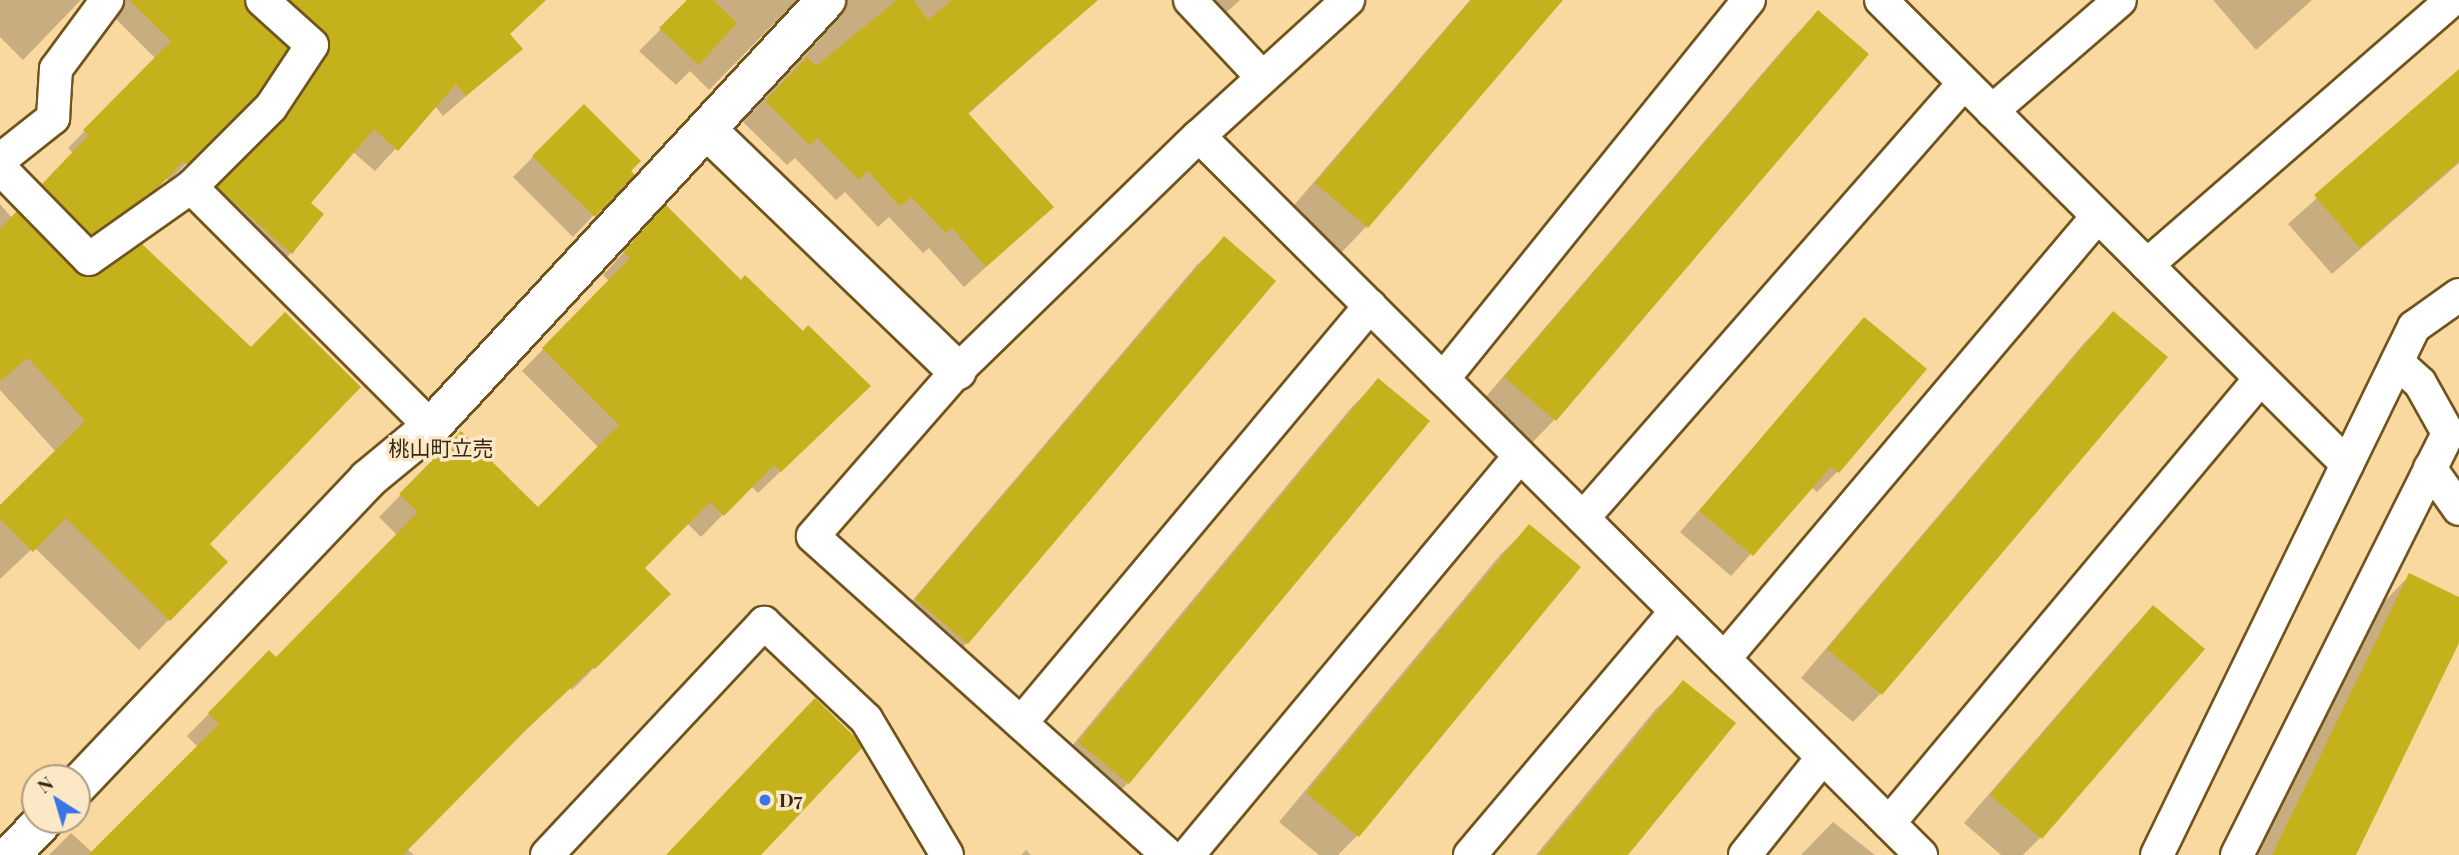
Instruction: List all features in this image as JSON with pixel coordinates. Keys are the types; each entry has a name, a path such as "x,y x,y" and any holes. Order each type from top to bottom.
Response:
{"street":[{"path":"91,771 368,479 431,427 826,0"},
{"path":"707,130 957,371"},
{"path":"11,855 31,834"}],"lane":[{"path":"0,160 53,118 56,69 107,0"},
{"path":"0,168 89,259 191,187 271,107 312,45 262,0"},
{"path":"1190,0 1262,78"},
{"path":"1168,855 813,536 957,371 1199,136 1348,0"},
{"path":"1443,379 1749,0"},
{"path":"1881,0 2347,464"},
{"path":"1992,111 2120,0"},
{"path":"2147,265 2452,0"},
{"path":"1583,518 1964,83"},
{"path":"1199,136 1921,855"},
{"path":"191,187 431,427"},
{"path":"1724,659 2097,216"},
{"path":"2157,855 2413,327 2459,295"},
{"path":"1021,723 1370,306"},
{"path":"2237,855 2448,433 2420,383 2397,362"},
{"path":"1889,823 2260,379"},
{"path":"1188,855 1520,456"},
{"path":"2430,468 2459,509"},
{"path":"1470,855 1676,611"},
{"path":"547,855 764,622 866,719 960,851"},
{"path":"1745,855 1823,757"}],"building":[{"path":"129,0 244,0 250,14 288,48 257,95 187,165 183,161 158,188 91,235 42,184 89,135 83,130 171,41"},
{"path":"289,0 546,0 510,34 523,49 466,96 456,84 398,151 374,129 311,203 324,214 292,254 217,187 284,120 328,55 330,46 325,32"},
{"path":"687,0 713,0 737,23 699,65 659,28"},
{"path":"897,0 914,0 928,20 952,0 1098,0 968,113 1054,207 986,267 952,228 946,233 911,197 900,207 868,171 859,180 817,138 810,145 765,101 807,57 816,66"},
{"path":"1471,0 1563,0 1368,228 1315,183"},
{"path":"1818,10 1869,54 1556,421 1504,377"},
{"path":"2459,69 2459,161 2360,248 2314,195"},
{"path":"584,104 641,161 631,171 635,175 595,217 532,156"},
{"path":"666,205 741,280 745,275 803,331 808,325 871,386 781,472 774,465 724,516 710,502 645,568 671,594 595,669 593,667 525,731 403,855 88,855 219,724 208,713 269,650 276,657 418,512 399,494 461,431 538,507 619,425 542,348 630,258 623,252"},
{"path":"17,211 84,277 100,274 142,244 251,347 285,312 361,387 210,544 228,562 170,621 66,518 33,552 0,519 0,505 85,421 28,358 0,381 0,229"},
{"path":"1224,236 1276,281 968,644 915,599"},
{"path":"2113,311 2168,357 1882,695 1827,649"},
{"path":"1864,317 1927,369 1839,473 1831,467 1753,556 1699,511"},
{"path":"1378,378 1430,421 1129,784 1078,742"},
{"path":"1529,524 1581,567 1359,837 1306,793"},
{"path":"2409,573 2459,597 2459,643 2356,855 2272,855"},
{"path":"2153,605 2205,649 2042,839 1990,795"},
{"path":"1683,680 1736,723 1628,855 1539,855"},
{"name":"D7","path":"815,698 855,737 862,748 761,855 666,855"}],"place":[{"name":"D7","path":"765,800"}],"district":[{"name":"桃山町立売","path":"441,447"}]}
